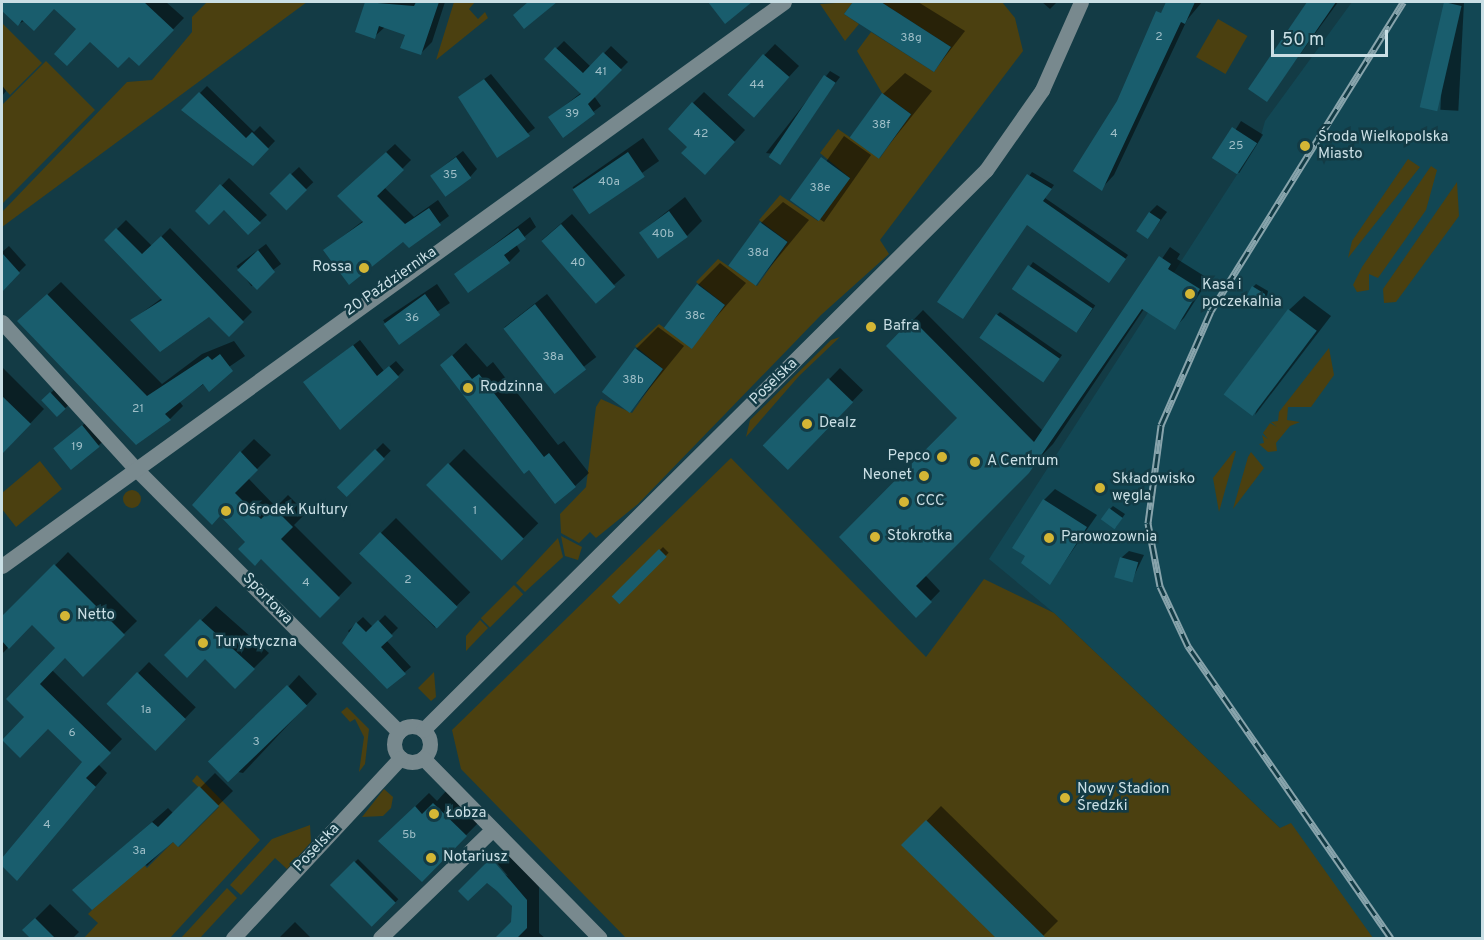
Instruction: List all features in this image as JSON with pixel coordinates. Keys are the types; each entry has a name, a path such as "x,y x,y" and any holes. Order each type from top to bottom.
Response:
{"street":[{"name":"20 Października","path":"2,566 134,466 784,2"},
{"name":"Poselska","path":"423,730 986,170 1042,90 1081,2"},
{"name":"Sportowa","path":"2,322 134,466 399,732"},
{"path":"423,758 429,744 423,730 410,727 399,732 394,745 400,758 423,758 600,939"},
{"name":"Poselska","path":"233,939 400,758"},
{"path":"380,939 492,830"}],"shaded area":[{"path":"207,2 307,2 2,227 2,212 127,82 152,80 192,32 192,17"},
{"path":"454,2 475,2 469,9 478,19 485,12 488,18 436,60"},
{"path":"853,2 844,14 859,24 845,41 820,4"},
{"path":"881,2 1002,2 1015,18 1023,51 880,240 889,254 821,315 638,504 596,538 590,532 579,543 561,533 560,514 586,487 596,407 601,399 632,413 663,369 635,346 659,324 692,348 725,305 696,282 718,259 757,286 788,242 759,220 780,195 818,221 850,178 820,153 838,129 880,158 911,114 882,93 857,51 871,32 934,72 951,47"},
{"path":"1352,2 1482,2 1482,938 1179,938 1280,828 1054,613 989,559 1260,139 1265,121"},
{"path":"1218,19 1247,36 1225,74 1196,57"},
{"path":"2,23 42,63 10,95 2,86"},
{"path":"46,61 95,110 2,204 2,105"},
{"path":"1408,159 1420,167 1348,258 1352,241"},
{"path":"1431,166 1437,170 1426,210 1378,278 1369,274 1369,290 1357,292 1353,285 1362,267"},
{"path":"1457,182 1459,216 1396,302 1384,303 1383,289"},
{"path":"840,337 799,376 746,437 750,420 831,340"},
{"path":"1329,348 1334,375 1311,407 1288,407 1287,420 1300,422 1290,426 1276,443 1277,451 1268,452 1259,444 1264,443 1262,435 1268,439 1263,433 1270,423 1277,427 1271,422 1278,421 1279,412"},
{"path":"1236,451 1219,512 1213,478"},
{"path":"1251,452 1264,468 1233,509 1248,457"},
{"path":"731,458 926,657 984,579 1054,613 1280,828 1291,823 1373,938 626,938 461,769 452,730"},
{"path":"40,461 62,489 16,527 2,509 2,493"},
{"path":"132,490 138,493 141,499 138,505 132,508 126,505 123,499 126,493"},
{"path":"561,536 582,547 578,560 565,556"},
{"path":"558,538 563,557 525,592 516,583"},
{"path":"514,585 523,594 490,627 481,618"},
{"path":"480,620 488,628 466,651 466,636"},
{"path":"434,672 436,697 431,701 418,688"},
{"path":"347,707 369,729 365,764 359,772 364,737 355,719 350,722 341,712"},
{"path":"197,775 260,840 170,938 84,938 98,923 88,914 116,886 143,864 147,868 173,842 179,847 219,807 192,781"},
{"path":"384,789 393,797 391,808 383,816 362,817"},
{"path":"310,825 311,842 287,869 275,858 241,895 230,885 272,839"},
{"path":"227,888 237,898 200,938 181,938"}],"building":[{"path":"2,2 144,2 174,30 139,66 129,57 118,68 90,42 67,66 54,54 76,29 54,9 34,31 22,20 18,26 2,11"},
{"path":"365,2 414,6 416,2 439,2 421,55 400,48 405,35 379,26 375,39 355,32"},
{"path":"528,2 557,2 524,29 513,15"},
{"path":"708,2 752,2 725,24"},
{"path":"853,2 881,2 951,47 934,72 844,14"},
{"path":"1166,2 1195,2 1185,24 1181,22 1102,191 1073,171 1117,101 1156,11 1161,13"},
{"path":"1307,2 1336,2 1267,102 1248,89"},
{"path":"1444,2 1462,6 1437,111 1420,107"},
{"path":"555,47 583,73 603,52 622,70 588,104 595,114 563,138 548,117 581,94 544,59"},
{"path":"763,54 789,77 754,118 728,95"},
{"path":"824,75 836,83 780,165 769,157"},
{"path":"484,79 530,136 497,158 458,97"},
{"path":"199,92 246,138 252,132 269,149 253,166 181,110"},
{"path":"882,93 911,114 879,159 850,137"},
{"path":"692,102 735,142 705,175 681,153 687,147 668,129"},
{"path":"1232,127 1257,143 1237,174 1212,158"},
{"path":"386,152 404,170 377,196 405,224 429,208 441,225 409,248 403,242 349,285 323,250 363,222 337,196"},
{"path":"628,152 645,177 589,214 572,189"},
{"path":"456,157 471,178 445,197 430,176"},
{"path":"821,157 850,178 819,221 790,200"},
{"path":"290,173 307,190 286,210 269,194"},
{"path":"1027,174 1052,189 1043,201 1126,259 1109,283 1027,225 963,319 937,302"},
{"path":"220,184 261,223 248,235 224,210 209,225 195,211"},
{"path":"669,211 688,237 658,259 639,233"},
{"path":"1149,212 1161,220 1148,239 1136,231"},
{"path":"760,222 788,242 756,286 728,266"},
{"path":"561,224 615,287 596,304 541,241"},
{"path":"116,228 142,254 161,236 244,322 229,337 209,317 160,352 130,320 162,300 104,240"},
{"path":"518,228 526,239 504,255 510,263 468,293 454,274"},
{"path":"258,250 275,272 257,290 237,270"},
{"path":"2,253 20,273 2,292"},
{"name":"A Centrum","path":"1159,256 1171,264 1168,269 1200,289 1175,330 1142,309 1029,473 916,586 932,602 916,618 839,537 957,418 886,346 912,319 1034,442"},
{"path":"1028,265 1093,309 1076,333 1012,289"},
{"path":"697,284 725,305 692,349 664,328"},
{"path":"1252,286 1265,294 1266,309 1246,297"},
{"path":"47,294 147,396 208,356 212,360 220,354 233,371 209,392 203,384 165,414 171,420 136,445 17,321"},
{"path":"425,294 440,315 399,345 384,324"},
{"path":"535,304 586,369 555,394 503,329"},
{"path":"1288,309 1317,331 1252,416 1224,394"},
{"path":"996,314 1060,359 1043,382 979,338"},
{"path":"353,345 377,376 389,366 399,377 340,430 303,382"},
{"path":"635,348 663,369 630,413 602,392"},
{"path":"452,355 472,379 479,374 544,457 549,453 576,487 555,504 529,470 524,474 440,365"},
{"name":"Dealz","path":"828,378 853,402 788,470 763,446"},
{"path":"50,392 66,409 57,417 41,400"},
{"path":"2,396 31,424 2,454"},
{"path":"82,425 100,447 71,470 53,448"},
{"path":"375,449 385,459 347,497 337,487"},
{"name":"Ośrodek Kultury","path":"240,451 258,470 235,493 261,519 273,507 293,527 281,539 340,598 320,618 261,559 255,566 238,549 245,542 220,516 212,525 192,505"},
{"path":"448,463 524,539 502,561 426,485"},
{"name":"Parowozownia","path":"1043,499 1087,527 1050,585 1021,563 1025,556 1012,548"},
{"path":"1109,508 1123,518 1115,529 1101,519"},
{"path":"380,532 458,607 437,629 359,554"},
{"path":"659,549 667,557 619,604 612,596"},
{"path":"1120,557 1138,562 1132,582 1114,577"},
{"path":"54,564 125,635 83,677 65,658 40,684 111,753 86,778 96,787 17,881 2,866 2,858 82,762 48,729 20,758 2,740 24,717 6,699 55,648 32,625 9,649 2,641 2,616"},
{"name":"Turystyczna","path":"200,619 255,669 235,689 205,659 187,678 164,655"},
{"path":"378,620 393,636 381,647 406,674 387,689 342,643 356,622 366,632"},
{"path":"137,672 186,719 155,751 106,704"},
{"path":"287,685 307,706 228,782 208,761"},
{"path":"199,786 219,806 178,847 173,842 92,910 72,890 152,822 158,827"},
{"path":"433,803 467,836 422,882 378,841 415,806 422,814"},
{"path":"926,820 1047,939 997,939 901,845"},
{"path":"491,858 527,900 527,928 516,939 494,939 511,922 512,906 497,891 487,883 468,901 458,891"},
{"path":"354,861 396,903 372,927 330,885"},
{"path":"35,918 56,939 31,939 22,930"}],"railway":[{"path":"1391,938 1188,646 1160,586 1148,523 1161,425 1211,311 1403,2"}],"place":[{"name":"Środa Wielkopolska Miasto","path":"1305,146"},
{"name":"Rossa","path":"364,268"},
{"name":"Kasa i poczekalnia","path":"1190,294"},
{"name":"Bafra","path":"871,327"},
{"name":"Rodzinna","path":"468,388"},
{"name":"Dealz","path":"807,424"},
{"name":"Pepco","path":"942,457"},
{"name":"A Centrum","path":"975,462"},
{"name":"Neonet","path":"924,476"},
{"name":"Składowisko węgla","path":"1100,488"},
{"name":"CCC","path":"904,502"},
{"name":"Ośrodek Kultury","path":"226,511"},
{"name":"Stokrotka","path":"875,537"},
{"name":"Parowozownia","path":"1049,538"},
{"name":"Netto","path":"65,616"},
{"name":"Turystyczna","path":"203,643"},
{"name":"Nowy Stadion Średzki","path":"1065,798"},
{"name":"Łobza","path":"434,814"},
{"name":"Notariusz","path":"431,858"}]}
